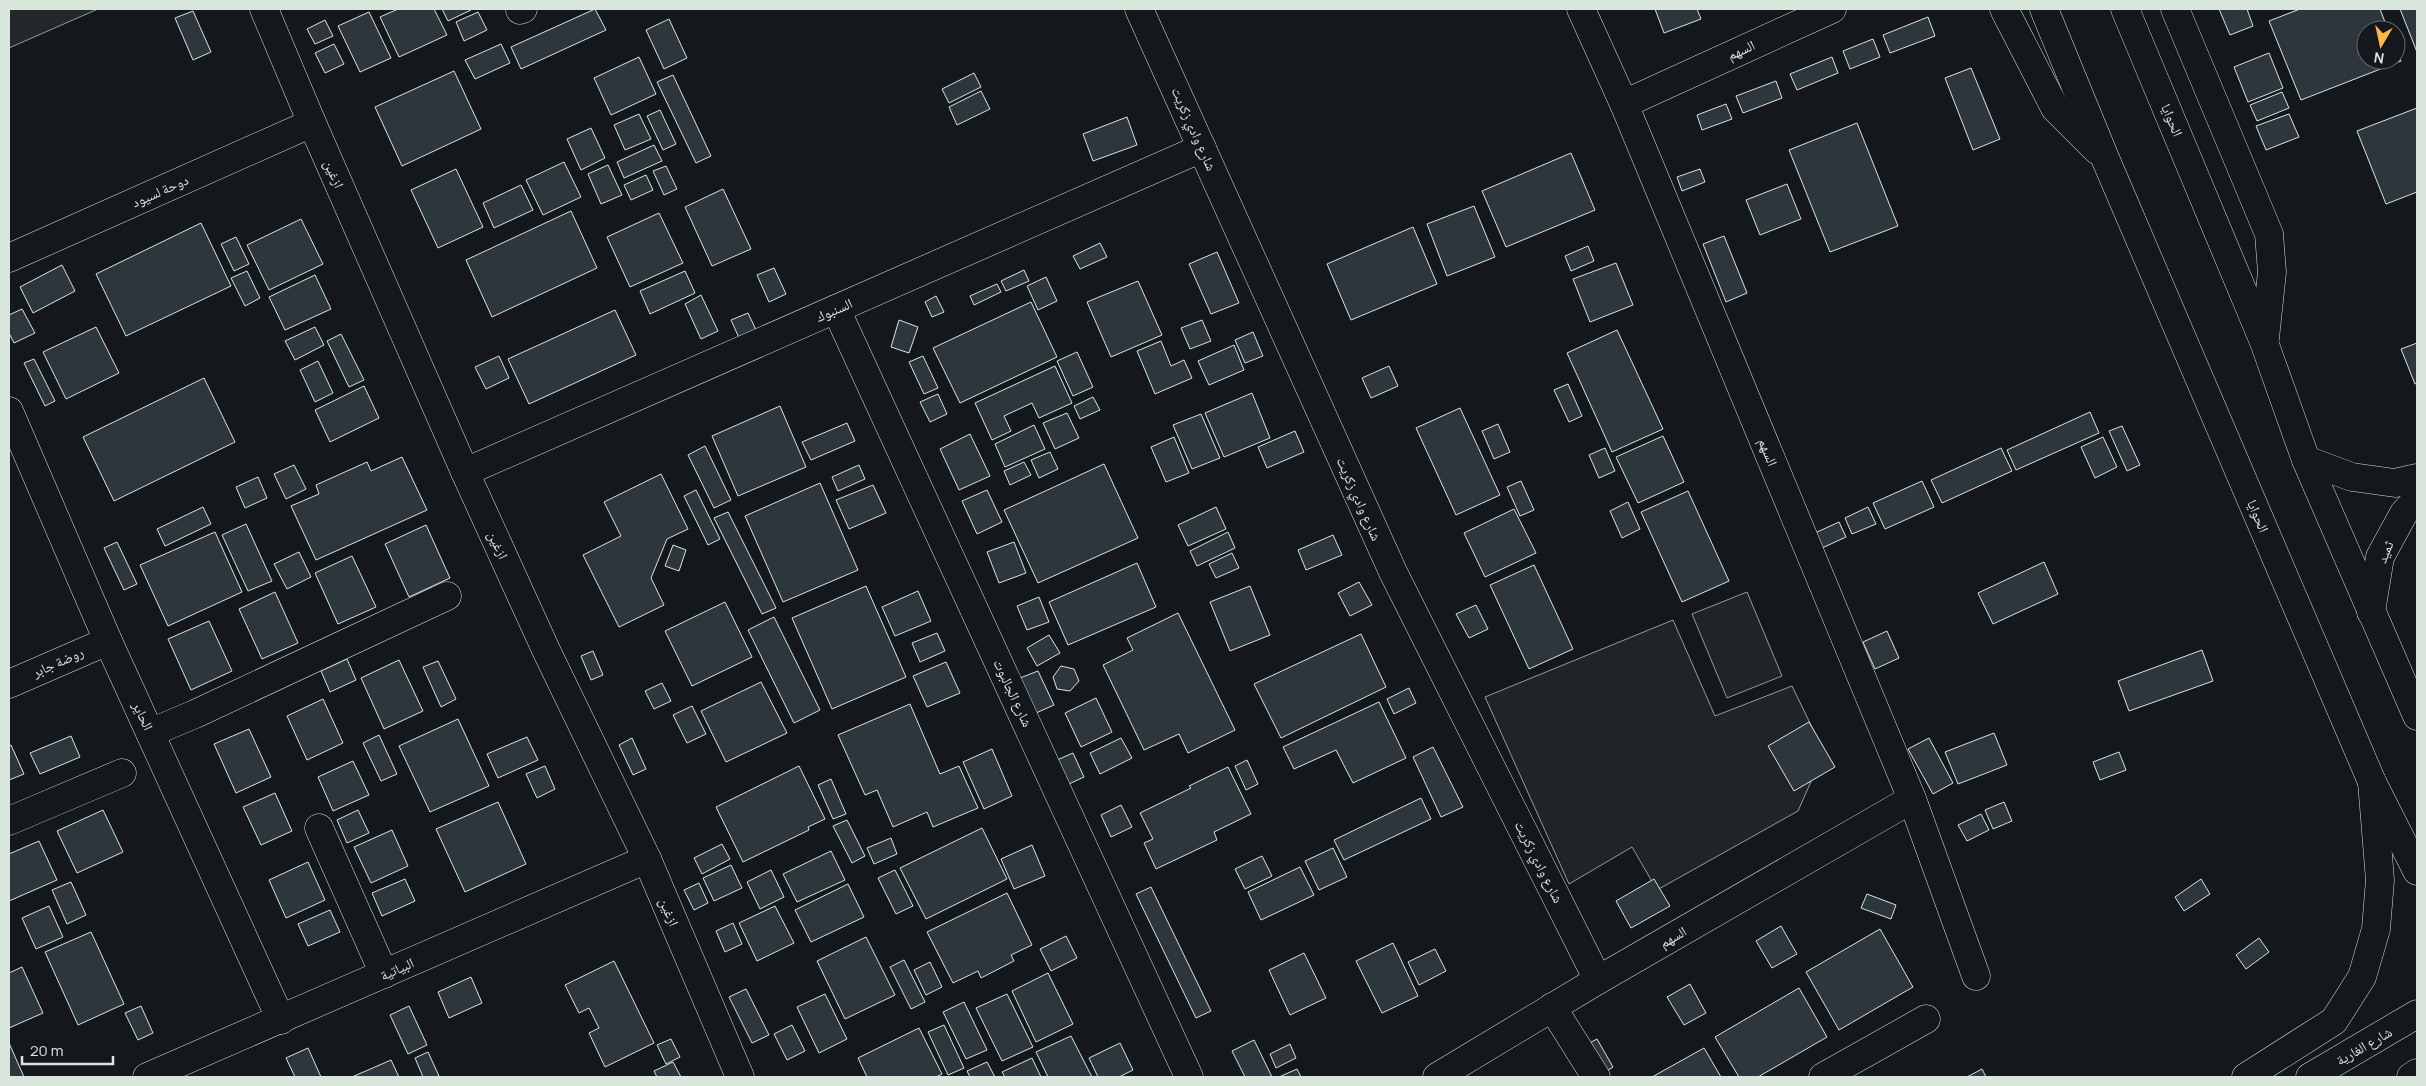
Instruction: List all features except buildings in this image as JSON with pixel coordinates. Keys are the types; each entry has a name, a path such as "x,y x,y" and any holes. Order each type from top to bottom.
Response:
{"street":[{"name":"ازغين","path":"264,9 465,472 542,641 647,859 740,1077"},
{"name":"شارع وادي زكريت","path":"1140,9 1392,572 1598,980"},
{"name":"السهم","path":"1580,9 1624,104 1912,799 1976,976"},
{"name":"السهم","path":"1624,104 1832,9"},
{"name":"الحوايا","path":"2004,9 2054,108 2105,158"},
{"name":"الحوايا","path":"2044,9 2105,158 2372,782 2417,871"},
{"name":"الحوايا","path":"2125,9 2264,342 2306,460 2417,716"},
{"name":"الحوايا","path":"2175,9 2269,234 2272,272 2264,342"},
{"name":"دوحة لسيود","path":"9,258 312,123"},
{"name":"السنبوك","path":"465,472 1202,148"},
{"name":"شارع الجالبوت","path":"836,309 1189,1077"},
{"name":"الحاير","path":"9,411 108,641 281,1020"},
{"path":"2306,460 2352,476 2394,483 2417,478"},
{"name":"ثميد","path":"2371,612 2380,557 2404,513 2417,499"},
{"path":"150,733 196,714 447,596"},
{"name":"روضة جابر","path":"9,684 108,641"},
{"path":"9,822 122,773"},
{"path":"2246,1077 2334,1021 2362,977 2376,929 2380,880 2372,782"},
{"name":"السهم","path":"1436,1077 1598,980 1912,799"},
{"path":"319,828 384,974"},
{"name":"البياتية","path":"148,1077 647,859"},
{"path":"1552,1007 1596,1077"},
{"name":"شارع الغارية","path":"2310,1077 2417,1014"},
{"path":"1823,1077 1926,1019"},
{"path":"2411,1077 2417,1073"}],"shaded area":[{"path":"9,9 98,9 9,48"},
{"path":"1747,592 1782,676 1727,698 1692,614"},
{"path":"1673,620 1715,716 1792,686 1824,752 1798,811 1657,890 1632,847 1569,884 1485,697"}]}
